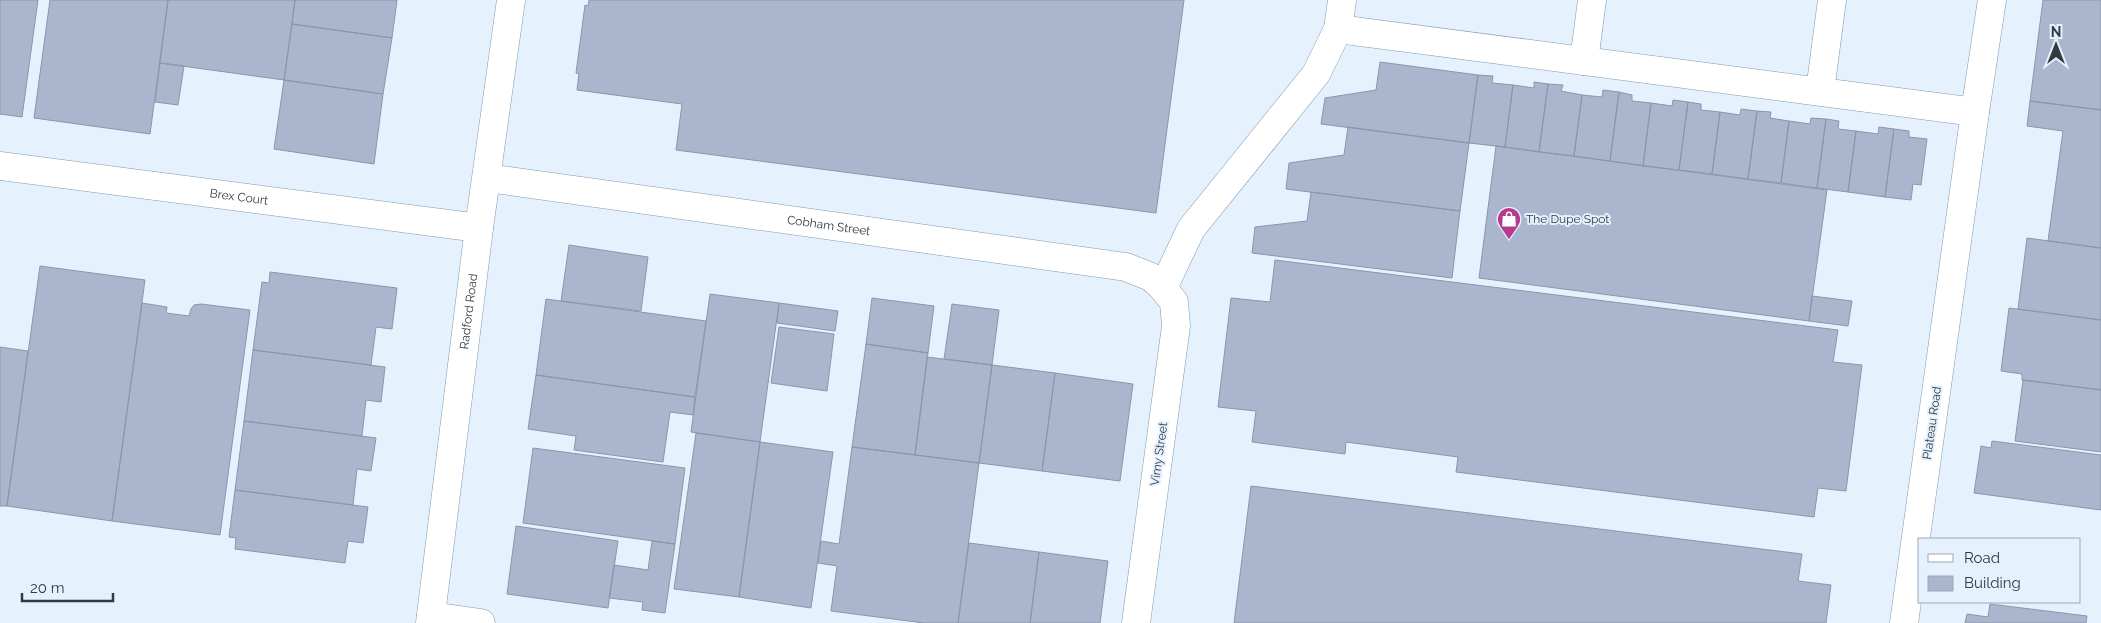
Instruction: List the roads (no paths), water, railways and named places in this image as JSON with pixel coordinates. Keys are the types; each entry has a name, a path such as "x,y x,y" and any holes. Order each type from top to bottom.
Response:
{"street":[{"name":"Radford Road","path":"431,620 480,228 511,0"},
{"path":"1163,288 1191,229 1316,74 1338,29 1342,0"},
{"path":"1584,61 1592,0"},
{"path":"1820,92 1832,0"},
{"name":"Plateau Road","path":"1904,623 1992,0"},
{"path":"1338,29 1975,112"},
{"name":"Brex Court","path":"0,166 480,228"},
{"name":"Cobham Street","path":"488,178 1126,267 1151,277 1163,288"},
{"name":"Vimy Street","path":"1136,623 1176,326 1174,302 1163,288"},
{"path":"431,620 482,623"}],"place":[{"name":"The Dupe Spot","path":"1509,240"}]}
